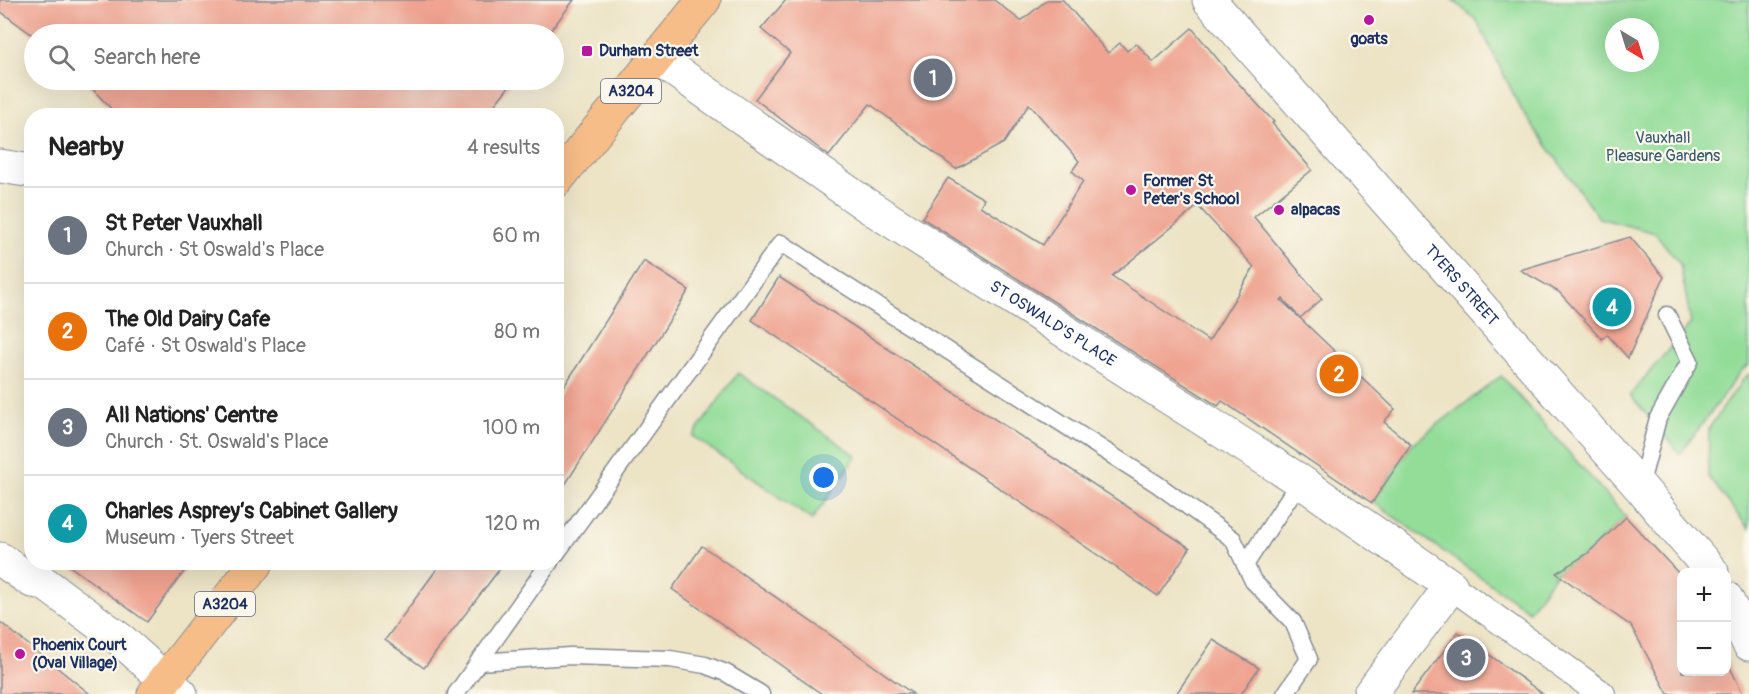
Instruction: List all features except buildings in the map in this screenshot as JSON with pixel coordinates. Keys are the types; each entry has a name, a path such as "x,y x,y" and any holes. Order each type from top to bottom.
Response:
{"highway":[{"name":"A3204","path":"564,172 704,0"},
{"name":"A3204","path":"167,689 251,570"}],"street":[{"name":"TYERS STREET","path":"1209,0 1640,487 1709,568"},
{"name":"ST OSWALD'S PLACE","path":"657,58 865,204 1300,481 1451,586"},
{"path":"0,166 24,170"},
{"path":"0,559 32,581 44,583 121,640 167,689"},
{"path":"1370,694 1451,586 1602,694"},
{"path":"1731,608 1749,644"}],"lane":[{"path":"564,543 781,243 1157,484 1233,539 1253,581 1293,622 1309,659 1285,694"},
{"path":"1640,487 1658,418 1690,361 1667,315"},
{"path":"1245,565 1300,481"},
{"path":"456,694 544,570"},
{"path":"478,662 570,656 670,659 715,669 761,694"}],"green space":[{"name":"Vauxhall Pleasure Gardens","path":"1453,0 1749,0 1749,365 1741,371 1680,454 1630,395 1691,323 1680,264 1655,233 1599,218 1522,111 1477,21"},
{"path":"738,373 857,456 812,520 693,436"},
{"path":"1749,374 1749,529 1708,476 1709,428"},
{"path":"1501,376 1626,517 1587,554 1556,573 1529,611 1373,502 1411,445"}],"place":[{"name":"goats","path":"1369,20"},
{"name":"Durham Street","path":"587,51"},
{"name":"St Peter Vauxhall","path":"933,78"},
{"name":"Former St Peter's School","path":"1131,190"},
{"name":"alpacas","path":"1279,210"},
{"name":"Charles Asprey’s Cabinet Gallery","path":"1612,307"},
{"name":"The Old Dairy Cafe","path":"1339,374"},
{"name":"Phoenix Court (Oval Village)","path":"20,654"},
{"name":"All Nations' Centre","path":"1466,658"}]}
